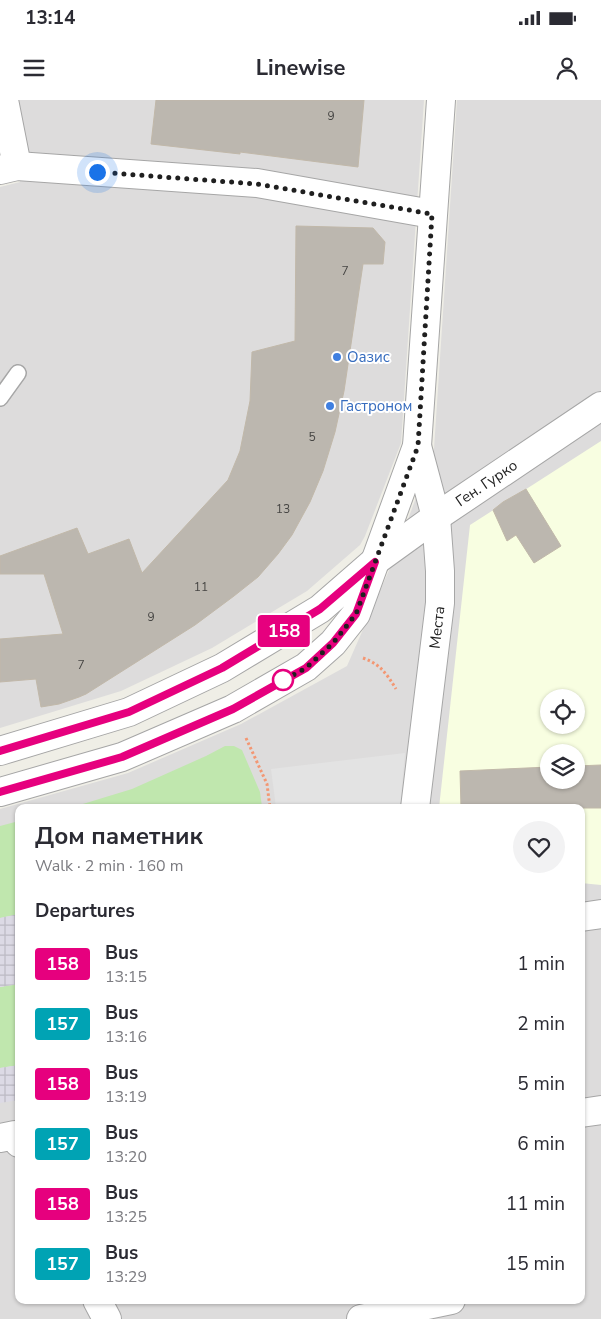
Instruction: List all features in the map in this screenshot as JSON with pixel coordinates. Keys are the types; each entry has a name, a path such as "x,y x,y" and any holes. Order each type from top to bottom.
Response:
{"street":[{"path":"4,100 9,168 257,184 432,214"},
{"path":"0,792 122,757 233,709 306,668 333,643 356,614 418,446 441,100"},
{"name":"Ген. Гурко","path":"0,751 129,712 222,668 320,609 375,562 436,517 601,406"},
{"name":"Места","path":"416,804 440,603 436,517 418,446"},
{"path":"585,916 601,914"},
{"path":"585,1112 601,1110"},
{"path":"99,1304 107,1319"},
{"path":"349,1304 353,1319"},
{"path":"361,1319 432,1304"}],"lane":[{"path":"0,398 18,373"}],"path":[{"path":"327,648 372,661 387,674 396,690 396,697"},
{"path":"233,709 267,784 270,804"}],"shaded area":[{"path":"8,100 424,100 401,443 360,545 307,591 212,648 121,691 0,728 0,187 20,182"},
{"path":"457,100 601,100 601,1319 0,1319 0,809 15,805 15,1304 585,1304 585,804 18,804 128,773 241,724 347,666 390,568 434,449"},
{"path":"601,441 601,885 585,883 585,804 439,804 470,525"},
{"path":"405,753 400,804 276,804 271,769"},
{"path":"15,915 15,985 0,987 0,918"},
{"path":"15,1066 15,1101 0,1103 0,1068"}],"green space":[{"path":"225,746 234,746 242,750 260,792 262,804 83,804 132,789"},
{"path":"15,822 15,915 0,918 0,826"},
{"path":"15,985 15,1066 0,1068 0,987"}],"building":[{"path":"156,100 364,100 358,167 240,152 240,154 151,144"},
{"path":"296,226 373,228 385,242 383,264 363,264 344,391 335,432 323,471 310,502 292,535 278,554 258,577 234,596 195,625 86,694 59,704 41,707 36,679 0,682 0,639 63,634 44,574 0,574 0,556 77,528 88,554 129,539 142,573 228,480 240,451 250,401 252,352 295,341"},
{"path":"526,489 561,546 534,563 516,535 507,541 493,510"},
{"path":"601,765 601,808 585,808 585,804 461,804 460,771 540,767 540,789 585,789 585,766"}],"bus line":[{"name":"158","path":"0,751 129,712 222,668 320,609 375,562 356,614 333,643 306,668 233,709 122,757 0,792"}],"place":[{"name":"Оазис","path":"337,357"},
{"name":"Гастроном","path":"330,406"}],"route":[{"path":"97,172 257,184 432,214 418,446 356,614 333,643 306,668 277,684 283,680"}]}
